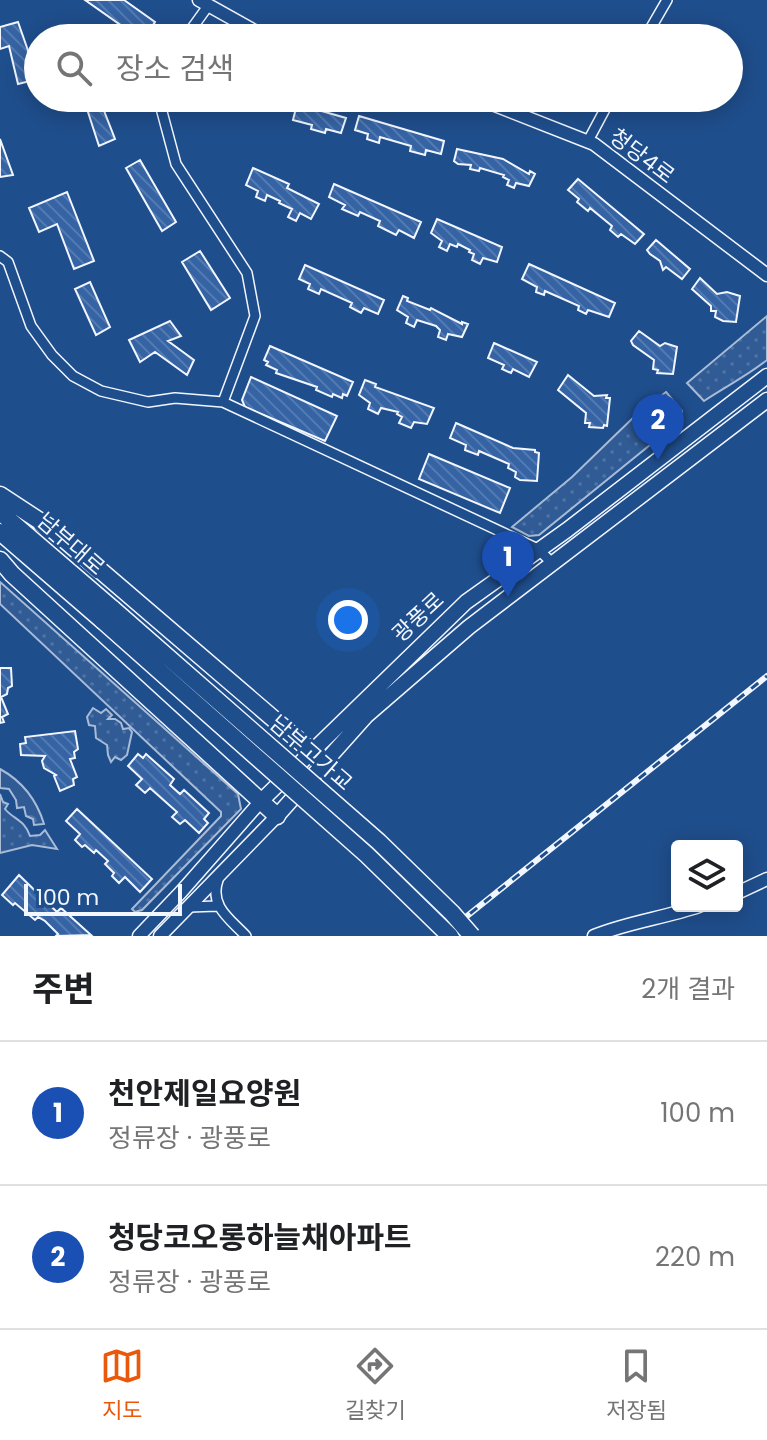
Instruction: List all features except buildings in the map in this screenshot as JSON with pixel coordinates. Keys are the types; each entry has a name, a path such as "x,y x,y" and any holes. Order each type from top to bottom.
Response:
{"highway":[{"path":"0,495 52,529 325,763"},
{"name":"남부대로","path":"0,512 108,615"},
{"name":"남부대로","path":"0,532 108,615"},
{"path":"0,560 277,816"},
{"name":"남부고가교","path":"108,615 450,936"},
{"name":"남부고가교","path":"108,615 379,842 472,936"}],"main road":[{"name":"광풍로","path":"261,801 466,602 567,530 767,376"},
{"name":"광풍로","path":"277,816 366,716 469,627 767,400"}],"street":[{"path":"653,24 667,0"},
{"path":"193,24 206,2 243,24"},
{"path":"162,112 176,164 247,273 255,316 223,402"},
{"name":"청당4로","path":"513,112 588,141 767,275"},
{"path":"588,141 604,112"},
{"path":"0,256 8,262 31,326 52,355 73,376 101,391 136,400 148,402 175,398 223,402 538,549 552,563"},
{"name":"광풍로","path":"139,936 261,801"},
{"name":"광풍로","path":"160,936 277,816"},
{"path":"221,872 215,889 217,906 246,936"},
{"path":"743,890 767,879"},
{"path":"188,907 217,906"},
{"path":"594,936 632,922 680,912"}],"green space":[{"path":"767,316 767,360 704,401 687,383"},
{"path":"666,392 682,411 682,419 539,535 529,536 512,527 572,477 638,413"},
{"path":"0,582 238,794 241,809 142,910 135,912 132,909 221,816 221,812 0,604"},
{"path":"93,708 101,713 106,709 112,715 108,719 115,719 123,729 129,728 132,732 127,755 121,760 115,757 111,762 107,745 96,738 95,726 89,725 87,717"},
{"path":"0,769 28,792 44,824 34,825 33,819 26,816 24,807 17,808 9,789 0,788"},
{"path":"0,794 3,802 8,804 5,809 22,823 30,836 40,835 45,830 57,849 32,845 0,853"}],"railway":[{"path":"442,936 767,676"}],"place":[{"name":"청당코오롱하늘채아파트","path":"658,460"},
{"name":"천안제일요양원","path":"508,597"}]}
